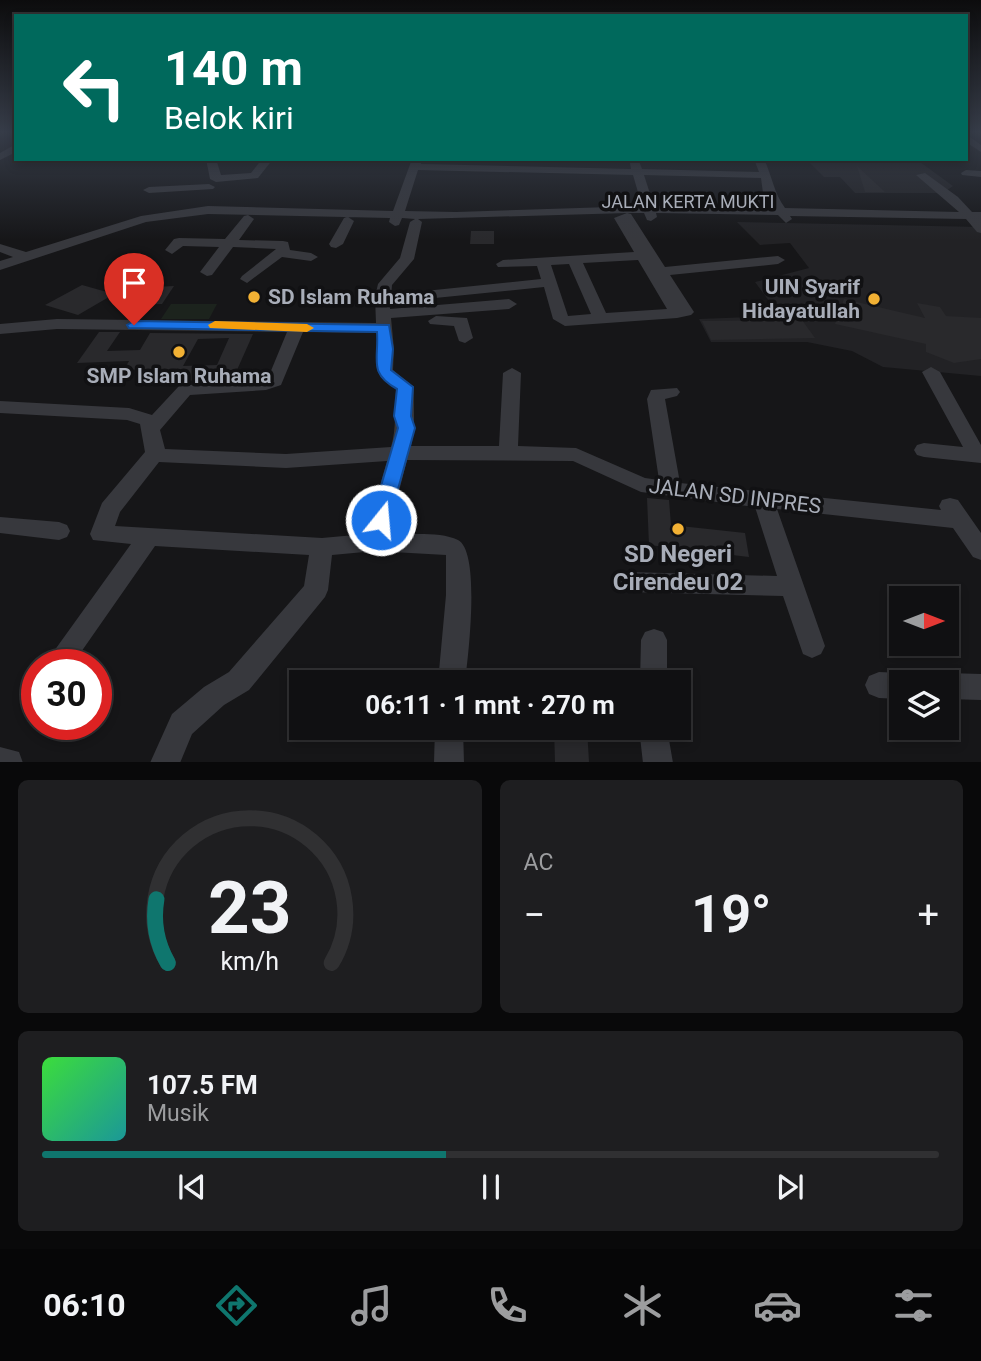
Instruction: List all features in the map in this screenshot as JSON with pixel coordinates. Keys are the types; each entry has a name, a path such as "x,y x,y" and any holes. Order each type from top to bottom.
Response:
{"street":[{"path":"180,216 212,183 211,169"},
{"path":"149,190 254,176 260,169"},
{"path":"396,218 414,169"},
{"path":"180,216 348,221 650,213 637,169"},
{"path":"666,169 766,175"},
{"path":"763,169 769,193 788,216"},
{"path":"966,173 981,174"},
{"path":"921,175 948,194 976,221"},
{"path":"0,266 146,222 180,216 234,210 396,218"},
{"name":"JALAN KERTA MUKTI","path":"396,218 416,222 484,224 554,216 623,218 650,213 976,221"},
{"path":"543,262 561,319 570,322 677,313 657,271 623,218"},
{"path":"207,272 248,219"},
{"path":"336,244 348,221"},
{"path":"375,542 406,428 403,416 406,391 402,384 385,375 383,290 407,259 416,222"},
{"path":"172,250 180,242 279,244 284,248 247,279"},
{"path":"0,248 30,258"},
{"path":"279,253 311,257"},
{"path":"503,264 647,255"},
{"path":"0,273 30,258"},
{"path":"574,259 601,319"},
{"path":"657,271 778,260"},
{"path":"415,296 549,282"},
{"path":"383,322 509,304"},
{"path":"0,330 57,324 458,320 465,338"},
{"path":"150,429 186,390 266,385 275,381 295,331"},
{"path":"931,372 979,456"},
{"path":"508,453 512,373"},
{"path":"671,392 657,394 656,398 671,490"},
{"path":"0,407 130,414 149,421 156,452 110,509 101,534 322,547 375,542 449,546 458,556 459,577 453,670"},
{"path":"924,450 979,456"},
{"name":"JALAN SD INPRES","path":"156,452 160,456 286,461 401,453 576,455 641,485 671,490 764,501 955,513 981,551"},
{"path":"764,501 812,646"},
{"path":"0,525 59,531"},
{"path":"68,649 149,537"},
{"path":"165,762 182,724 215,696 239,681 316,590 322,547"},
{"path":"628,582 791,586"},
{"path":"654,640 654,670"},
{"path":"959,686 981,687"},
{"path":"449,740 449,762"},
{"path":"655,740 658,762"},
{"path":"0,762 8,762"}],"shaded area":[{"path":"816,169 929,169 953,186 943,193 855,193 840,177 824,177"},
{"name":"UIN Syarif Hidayatullah","path":"737,222 981,227 981,376 883,367 852,351 807,342 711,342 699,319 780,316 755,282 809,268 790,243 760,245"},
{"path":"171,304 217,304 209,319 161,319"}],"building":[{"path":"858,169 885,192 865,192"},
{"path":"471,231 494,231 494,244 470,244"},
{"path":"143,281 158,281 154,287 174,286 162,304 126,305"},
{"path":"82,285 114,294 78,315 45,305"},
{"path":"844,299 925,318 917,303 940,307 946,316 981,318 981,359 954,363 926,352 926,344 835,324"},
{"path":"802,320 815,338 711,340 702,321"},
{"path":"99,332 120,332 107,351 140,350 150,333 253,334 233,379 150,382 158,369 124,370 129,361 77,363","holes":["229,338 217,365 183,366 198,339"]},
{"name":"SD Negeri Cirendeu 02","path":"647,498 669,500 671,525 745,533 749,557 649,545"},
{"path":"554,740 588,740 589,762 555,762"}],"slow traffic":[{"path":"215,325 307,328"}],"place":[{"name":"SD Islam Ruhama","path":"254,297"},
{"name":"UIN Syarif Hidayatullah","path":"874,299"},
{"name":"SMP Islam Ruhama","path":"179,352"},
{"name":"SD Negeri Cirendeu 02","path":"678,529"}],"route":[{"path":"134,325 384,328 385,375 405,387 403,416 406,428 381,520"}]}
